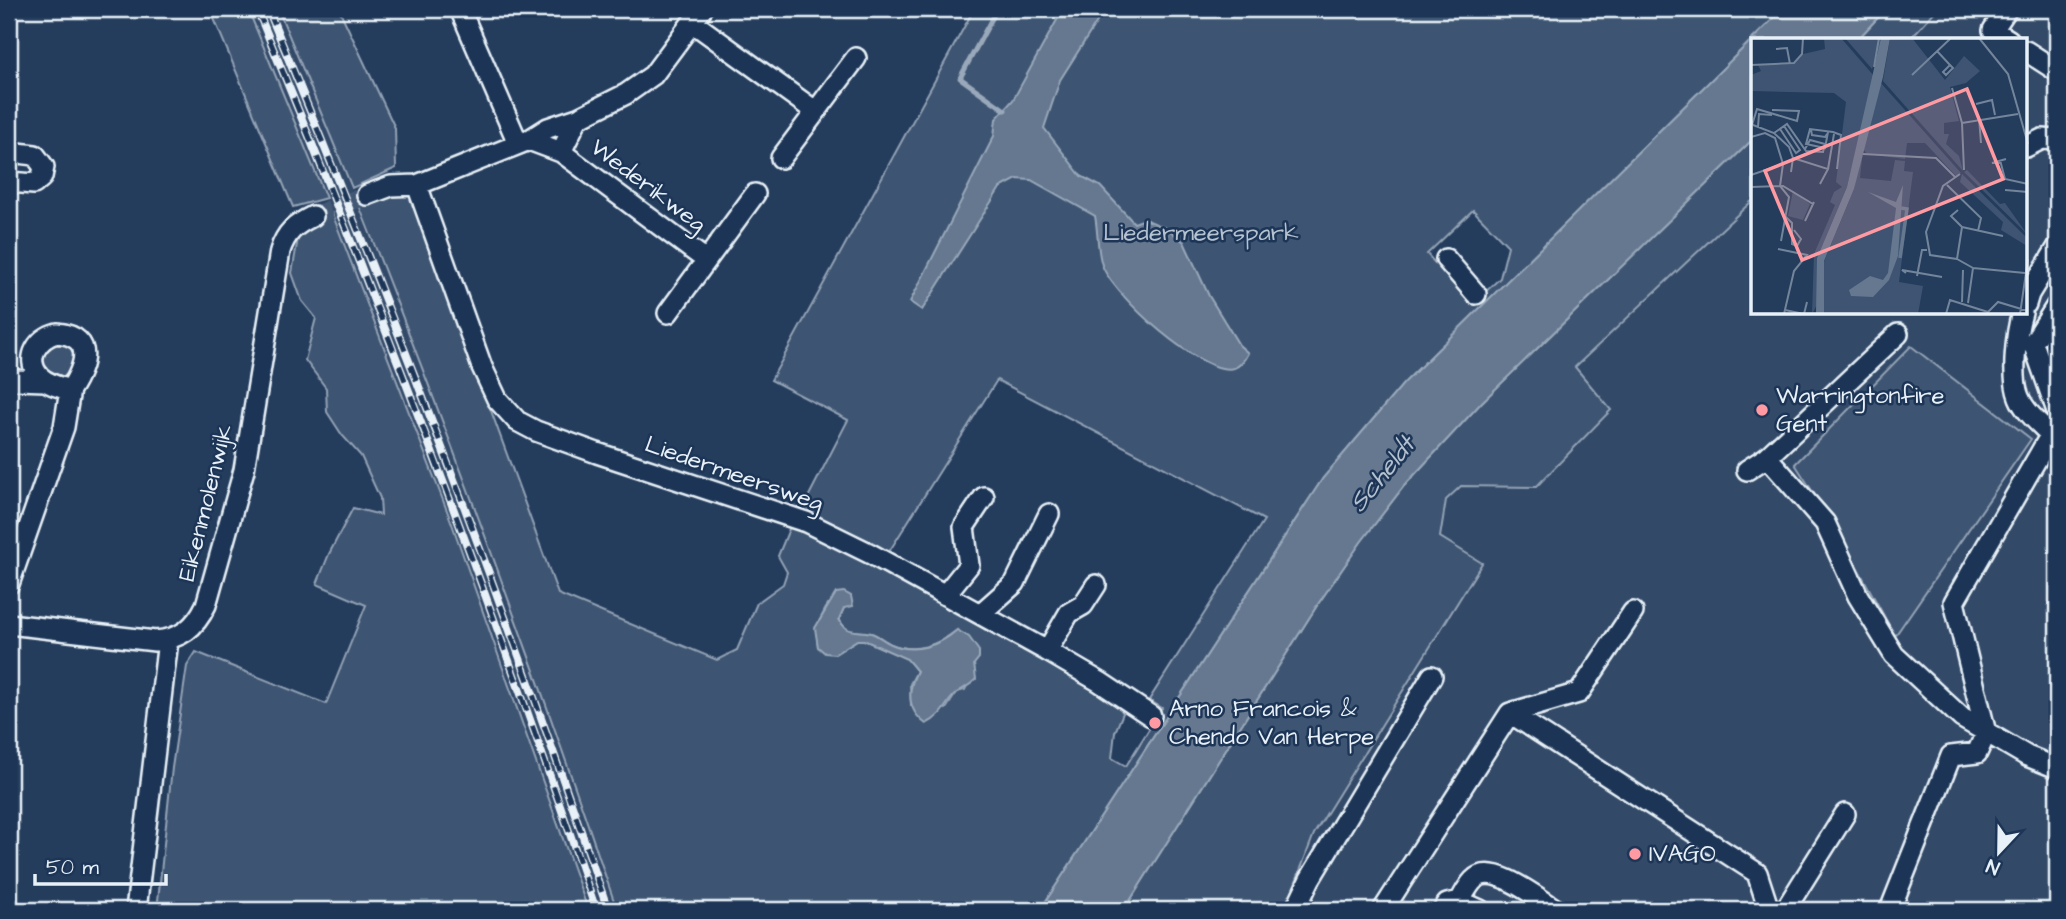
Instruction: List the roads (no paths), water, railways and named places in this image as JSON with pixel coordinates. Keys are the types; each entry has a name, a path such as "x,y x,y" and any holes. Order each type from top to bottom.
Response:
{"street":[{"path":"460,9 523,142"},
{"path":"2005,38 1993,30 2007,9"},
{"path":"367,195 391,186 417,185 523,142 548,128 578,118 642,84 653,75 697,15 815,111"},
{"path":"2028,52 2057,71"},
{"path":"781,158 856,58"},
{"path":"561,152 578,118"},
{"path":"2028,146 2042,139 2057,140"},
{"name":"Wederikweg","path":"523,142 561,152 706,260"},
{"path":"9,152 34,155 44,167 42,177 34,184 9,182"},
{"name":"Liedermeersweg","path":"417,185 482,367 497,399 517,421 536,431 597,453 806,522 869,552 1046,651 1151,716"},
{"name":"Wederikweg","path":"668,313 755,194"},
{"name":"Eikenmolenwijk","path":"168,640 193,627 206,605 244,470 280,251 287,234 296,225 313,216"},
{"path":"2028,293 2057,248"},
{"path":"1446,259 1476,294"},
{"path":"2057,304 2033,343 2057,411"},
{"path":"1890,910 1951,756 1977,753 1986,733 1954,602 2054,429 2035,420 2018,396 2014,360 2022,315"},
{"path":"9,584 64,427 69,390 80,373 85,358 79,343 65,334 57,333 42,339 34,353 35,368 45,381"},
{"path":"1747,470 1767,457 1898,334"},
{"path":"9,378 45,381 69,390"},
{"path":"1767,457 1825,523 1858,596 1894,655 1962,718 2027,756 2057,768"},
{"path":"945,595 969,565 964,527 984,497"},
{"path":"980,614 1015,583 1049,514"},
{"path":"1046,651 1069,613 1083,605 1096,585"},
{"path":"1383,910 1510,713 1579,693 1633,612"},
{"path":"9,624 145,640 168,640 136,910"},
{"path":"1295,910 1310,879 1432,676"},
{"path":"1510,713 1757,873 1769,910"},
{"path":"1785,910 1845,814"},
{"path":"1480,910 1455,907 1475,878 1493,873 1557,910"}],"water":[{"path":"1063,9 1105,9 1060,80 1044,128 1081,176 1100,186 1134,223 1145,219 1168,229 1184,242 1209,296 1239,345 1248,353 1234,368 1220,367 1201,360 1140,313 1122,295 1102,265 1095,216 1031,180 1017,179 1000,188 922,310 910,302 994,136 996,119 1013,100"},
{"path":"1783,9 1886,9 1859,38 1754,38"},
{"name":"Scheldt","path":"1751,41 1751,141 1482,402 1404,486 1318,604 1124,910 1040,910 1323,478 1404,383"},
{"path":"844,592 851,596 853,606 844,608 839,619 849,630 871,633 891,644 908,648 926,647 957,630 969,637 979,651 979,658 974,664 976,679 954,695 937,716 926,724 912,706 910,693 917,671 907,659 864,640 857,640 835,654 825,653 818,647 815,628 836,593"}],"waterway":[{"path":"997,9 960,78 1005,110"}],"tunnel":[{"path":"313,216 367,195"}],"railway":[{"path":"257,9 434,457 596,910"},
{"path":"268,9 359,232 446,457 608,910"}],"place":[{"name":"Warringtonfire Gent","path":"1762,410"},
{"name":"Arno Francois & Chendo Van Herpe","path":"1155,723"},
{"name":"IVAGO","path":"1635,854"}],"park label":[{"name":"Liedermeerspark","path":"1201,233"}]}
